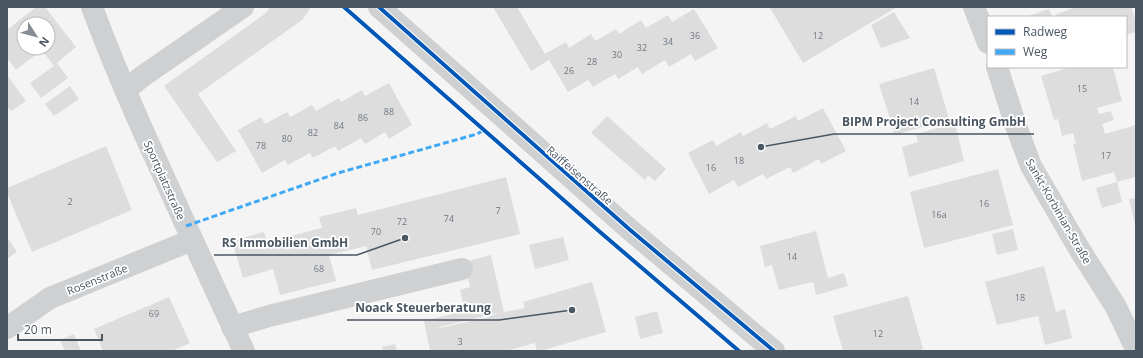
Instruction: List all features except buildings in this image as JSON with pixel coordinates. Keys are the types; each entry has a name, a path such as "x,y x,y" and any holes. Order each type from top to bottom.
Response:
{"street":[{"name":"Sportplatzstraße","path":"92,7 125,90 192,240 244,351"},
{"path":"125,90 243,7"},
{"name":"Raiffeisenstraße","path":"379,7 645,243 774,351"},
{"path":"974,7 987,40"},
{"name":"Sankt-Korbinian-Straße","path":"997,68 1031,166 1078,247 1116,307 1136,349"},
{"name":"Rosenstraße","path":"7,328 50,298 192,240"},
{"path":"232,327 268,316 462,268"}],"marked path":[{"path":"186,226 338,173 477,134 484,130"}],"cycle path":[{"path":"344,7 600,232 739,351"},
{"path":"379,7 629,229 774,351"}],"place":[{"name":"BIPM Project Consulting GmbH","path":"761,147"},
{"name":"RS Immobilien GmbH","path":"405,238"},
{"name":"Noack Steuerberatung","path":"572,310"}]}
